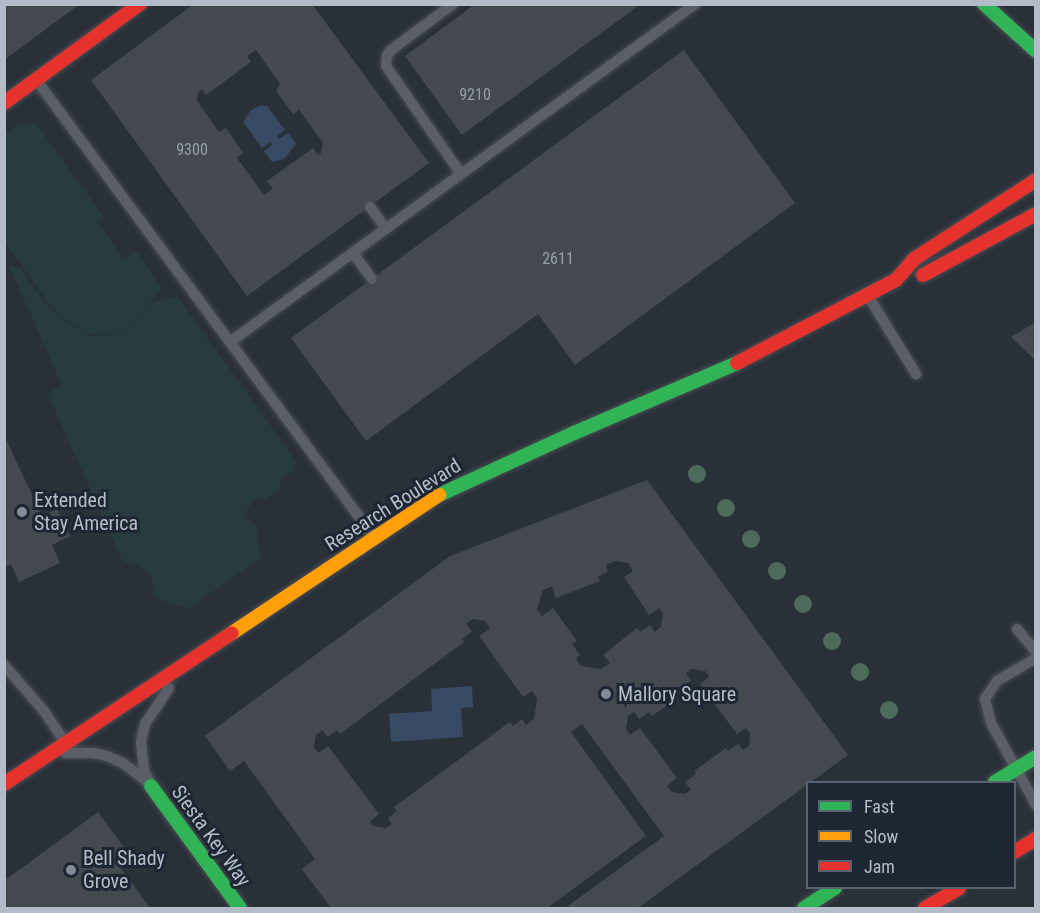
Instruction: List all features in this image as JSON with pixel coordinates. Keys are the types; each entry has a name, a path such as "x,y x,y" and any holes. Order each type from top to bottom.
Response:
{"street":[{"path":"4,103 140,4"},
{"path":"984,4 1035,51"},
{"name":"Research Boulevard","path":"897,280 914,259 1035,180"},
{"name":"Research Boulevard","path":"4,784 444,492 723,370 897,280 921,276 1035,214"},
{"path":"998,781 1035,757"},
{"name":"Siesta Key Way","path":"151,786 240,909"},
{"path":"1016,851 1035,839"},
{"path":"804,909 834,889"},
{"path":"925,909 956,889"}],"lane":[{"path":"453,4 391,50 386,61 388,71 461,174"},
{"path":"230,342 695,4"},
{"path":"36,80 374,537"},
{"path":"370,207 386,228"},
{"path":"353,253 372,279"},
{"path":"868,296 916,374"},
{"path":"1017,629 1035,652"},
{"path":"151,786 141,756 145,724 157,702 177,677 211,648"},
{"path":"1035,658 997,681 985,699 986,710 1014,770 1035,806"},
{"path":"4,665 44,711 66,743"},
{"path":"46,757 69,753 107,756 123,763 151,786"}],"green space":[{"path":"20,123 37,125 104,217 98,222 124,259 137,251 162,289 133,323 115,334 90,335 61,317 46,300 5,242 5,134"},
{"path":"9,265 20,268 49,308 90,336 115,335 132,324 153,302 177,296 296,461 295,471 281,478 280,488 266,499 256,497 243,516 258,526 257,541 262,558 187,609 155,598 151,576 138,564 123,562 47,393 62,386"}],"water":[{"path":"259,106 267,106 285,130 277,136 279,139 288,133 296,144 284,159 272,162 264,151 272,145 270,142 262,148 243,122 250,111"},
{"path":"472,686 473,707 461,708 463,737 391,742 389,714 432,711 431,689"}],"building":[{"path":"4,4 80,4 4,60"},
{"path":"194,4 312,4 429,163 247,296 91,80","holes":["256,50 280,84 276,91 293,114 299,110 323,143 321,153 318,155 313,148 267,181 273,189 264,195 237,158 243,153 226,128 219,132 197,101 198,93 202,89 206,95 251,62 247,56"]},
{"path":"475,4 641,4 462,135 405,56"},
{"path":"684,50 795,203 575,365 538,314 366,441 291,338"},
{"path":"1036,322 1036,361 1011,337"},
{"name":"Extended Stay America","path":"4,435 42,516 57,509 70,536 52,545 60,563 19,582 11,564 4,567"},
{"name":"Mallory Square","path":"647,480 848,755 812,781 806,781 806,786 638,908 565,908 664,836 582,724 571,732 646,836 547,908 331,908 302,869 315,859 244,761 230,771 205,736 450,556","holes":["615,561 628,563 633,571 624,577 649,615 659,608 663,614 661,627 655,632 650,625 640,632 637,628 603,655 610,663 601,669 581,666 576,659 580,655 572,644 577,641 553,608 542,616 537,609 543,590 552,586 556,598 600,581 598,576 608,572 606,565","472,619 485,621 490,628 479,636 523,697 532,691 537,698 534,719 526,725 522,719 513,726 510,722 394,807 397,811 388,818 392,824 386,828 373,826 370,822 379,814 328,746 318,753 314,747 316,735 322,730 328,737 337,730 340,734 464,642 462,639 472,631 466,624","691,669 705,671 709,677 700,684 737,734 746,728 750,734 749,746 743,750 738,744 728,751 726,748 694,771 696,774 685,782 691,790 685,794 672,792 667,786 677,778 640,728 630,735 626,729 628,716 634,712 639,719 649,712 652,716 675,700 673,698 682,691 680,689 691,681 686,673"]},
{"name":"Bell Shady Grove","path":"98,812 126,850 114,859 150,908 4,908 4,881"}],"traffic: fast":[{"path":"984,4 1036,51"},
{"path":"439,495 574,433 737,363"},
{"path":"997,781 1036,757"},
{"path":"151,786 240,908"},
{"path":"804,908 833,889"}],"traffic: slow":[{"path":"232,633 439,495"}],"traffic: jam":[{"path":"4,103 140,4"},
{"path":"737,363 896,280 914,259 1036,180"},
{"path":"923,275 1036,214"},
{"path":"4,784 232,633"},
{"path":"1016,851 1036,839"},
{"path":"925,908 957,889"}],"place":[{"name":"Extended Stay America","path":"22,512"},
{"name":"Mallory Square","path":"606,694"},
{"name":"Bell Shady Grove","path":"71,870"}]}
